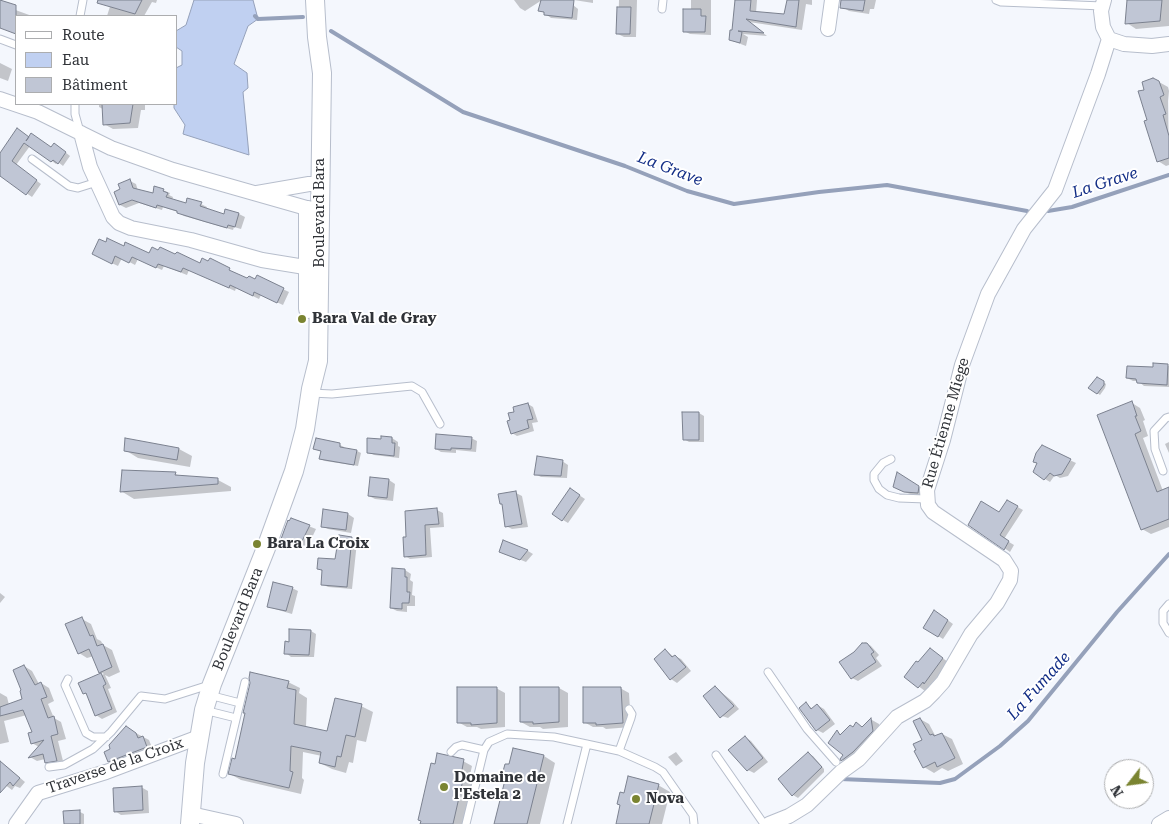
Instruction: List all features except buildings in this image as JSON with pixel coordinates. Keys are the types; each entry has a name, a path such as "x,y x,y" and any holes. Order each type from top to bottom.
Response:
{"street":[{"path":"828,29 832,0"},
{"path":"1104,3 1101,11 1103,27 1109,39 1124,44 1152,46 1169,44"},
{"name":"Boulevard Bara","path":"190,819 199,736 208,696 294,471 305,429 318,361 313,269 314,184 322,73 316,17"},
{"name":"Rue Étienne Miege","path":"769,824 789,816 807,805 839,766 859,759 896,717 925,701 934,692 943,682 971,634 997,603 1010,580 1011,571 1004,560 933,512 928,506 926,499 928,484 943,440 962,365 988,294 1024,230 1055,190 1109,39"},
{"path":"0,99 15,104"},
{"path":"18,105 38,112 111,148 173,170 314,211"},
{"path":"81,132 90,167 113,217 120,223 131,228 191,240 262,260 313,269"},
{"path":"254,194 314,184"},
{"name":"Traverse de la Croix","path":"16,824 38,793 106,772 199,736"},
{"path":"1159,824 1169,818"},
{"path":"190,819 236,824"}],"lane":[{"path":"80,15 83,0"},
{"path":"662,9 663,0"},
{"path":"996,0 1001,2 1104,3"},
{"path":"0,39 15,45"},
{"path":"75,105 75,114 81,132"},
{"path":"32,159 69,186 78,188 97,182"},
{"path":"311,391 332,394 412,386 422,392 440,424"},
{"path":"1163,470 1155,449 1154,430 1169,417"},
{"path":"891,459 883,463 874,474 874,480 880,489 887,495 899,498 926,499"},
{"path":"1169,604 1163,611 1163,623 1169,633"},
{"path":"768,672 801,721 839,766"},
{"path":"68,679 65,685 86,733 93,737 106,737"},
{"path":"223,774 245,682"},
{"path":"49,767 64,765 93,749 106,737 141,696 165,698 208,696 240,703"},
{"path":"208,696 236,718"},
{"path":"619,751 632,714 629,709"},
{"path":"466,824 484,750 489,742 507,734 554,737 619,751 655,767 663,772 693,815 694,824"},
{"path":"567,824 587,744"},
{"path":"451,752 456,747 462,745 484,750"},
{"path":"716,755 764,824"}],"water":[{"path":"194,0 253,0 258,19 248,26 234,64 247,73 248,88 243,92 249,155 183,134 185,125 174,105 178,105 178,67 182,65 182,51 178,48 178,30 186,25"}],"waterway":[{"name":"La Grave","path":"255,16 258,19 303,17"},
{"name":"La Grave","path":"331,31 463,112 625,166 687,191 734,204 887,185 1027,211"},
{"name":"La Grave","path":"1048,211 1072,207 1169,175"},
{"name":"La Fumade","path":"840,779 940,783 955,779 1000,746 1028,721 1117,612 1169,554"}],"place":[{"name":"Bara Val de Gray","path":"302,319"},
{"name":"Bara La Croix","path":"257,544"},
{"name":"Domaine de l'Estela 2","path":"444,787"},
{"name":"Nova","path":"636,799"}]}
